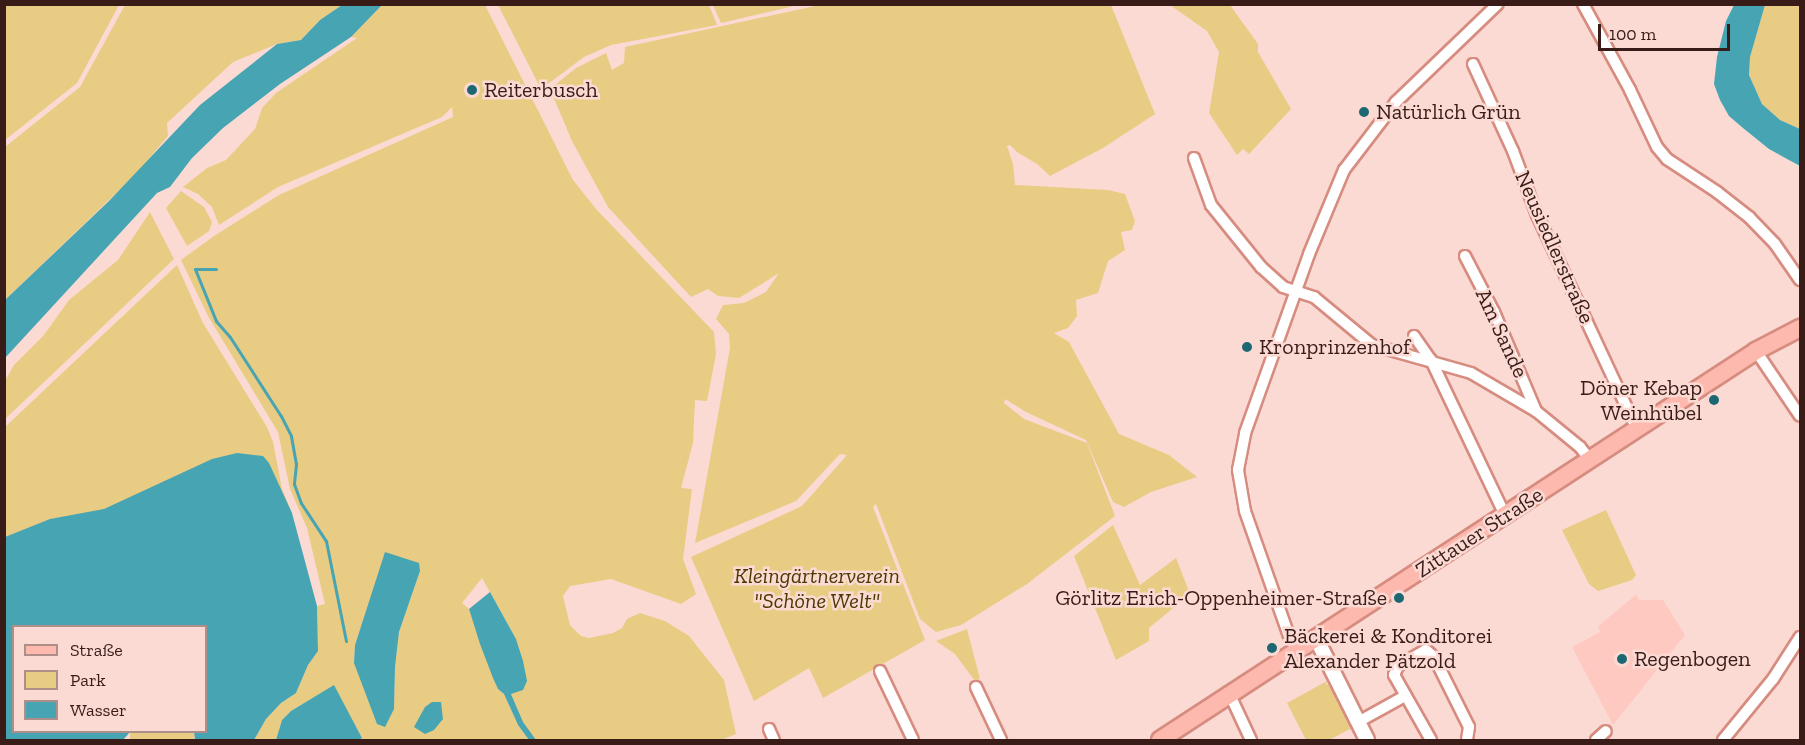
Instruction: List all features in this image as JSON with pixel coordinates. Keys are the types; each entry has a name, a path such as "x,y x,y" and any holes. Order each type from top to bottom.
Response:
{"main road":[{"name":"Zittauer Straße","path":"1160,741 1756,351 1800,328"}],"street":[{"path":"1297,651 1289,636 1245,511 1238,470 1245,433 1344,170 1396,102 1498,4"},
{"path":"1583,4 1630,90 1657,147 1667,159 1717,192 1749,217 1775,244 1800,280"},
{"name":"Neusiedlerstraße","path":"1473,64 1513,151 1537,214 1637,429"},
{"name":"Am Sande","path":"1194,158 1211,205 1261,267 1283,287 1314,297 1372,345 1471,373 1536,411 1580,447 1590,460"},
{"name":"Am Sande","path":"1465,256 1494,312 1536,411"},
{"path":"1414,336 1431,360 1505,515"},
{"path":"1756,351 1800,416"},
{"path":"1723,741 1773,679 1800,637"},
{"path":"1316,638 1367,741"},
{"path":"1431,741 1394,675 1398,666 1426,650 1434,657 1469,727 1467,741"},
{"path":"879,671 913,741"},
{"path":"976,687 1001,741"},
{"path":"1230,694 1251,741"},
{"path":"1358,722 1405,696"},
{"path":"769,729 774,741"},
{"path":"1596,741 1606,730"}],"shaded area":[{"name":"Regenbogen","path":"1636,595 1639,600 1663,600 1685,635 1613,725 1572,647 1600,632 1598,626"}],"green space":[{"path":"5,4 119,5 77,83 5,140"},
{"path":"125,5 342,5 320,20 301,40 277,44 233,62 167,123 168,136 135,175 5,300 5,147 80,87"},
{"path":"382,5 485,5 573,180 596,209 714,332 716,354 707,401 695,400 693,443 681,488 692,489 683,559 696,594 681,604 611,579 570,586 563,596 570,625 581,636 589,638 613,633 622,628 627,619 640,613 665,621 689,636 724,680 736,734 721,740 533,740 535,739 523,723 511,694 516,639 482,578 462,603 469,609 498,689 504,694 518,725 529,740 359,740 362,738 334,686 291,711 282,720 276,740 254,740 266,719 281,703 296,693 308,665 318,651 317,606 325,604 307,528 290,489 278,432 208,316 181,260 279,195 453,117 452,107 442,117 278,187 219,225 212,207 198,194 183,187 207,168 226,160 255,129 262,108 276,93 357,38 351,37","holes":["386,552 420,571 399,632 394,709 354,663 355,645"]},
{"path":"498,5 709,5 717,25 611,45 584,57 541,89"},
{"path":"713,5 798,5 721,23"},
{"name":"Kleingärtnerverein \"Schöne Welt\"","path":"820,5 1111,5 1155,114 1103,148 1050,176 1010,145 1007,146 1013,164 1015,185 1108,190 1125,194 1135,221 1132,230 1121,232 1125,250 1108,261 1098,293 1076,300 1077,316 1068,328 1054,333 1069,342 1119,434 1169,455 1197,477 1151,492 1124,507 1113,502 1086,440 1026,412 1005,399 1004,403 1024,419 1087,443 1115,516 1027,584 961,625 936,632 920,619 876,504 873,507 925,640 823,698 809,668 754,701 691,557 802,506 847,455 840,454 796,501 695,543 730,348 729,334 716,319 723,305 744,303 766,292 779,273 739,298 718,296 708,289 691,297 608,207 572,141 550,89 576,68 606,53 612,70 624,63 625,47"},
{"path":"1170,5 1230,5 1258,44 1258,52 1291,109 1249,154 1243,149 1237,155 1209,113 1219,52 1207,31"},
{"path":"1765,5 1800,5 1800,129 1780,120 1762,104 1749,75 1750,57"},
{"path":"181,191 204,207 212,222 209,231 187,246 166,208"},
{"path":"150,212 174,259 5,419 5,381 14,365 44,335 69,300 118,260"},
{"path":"177,265 203,323 267,427 273,442 282,489 292,513 5,596 5,427"},
{"path":"1606,510 1636,575 1632,580 1598,591 1589,584 1562,530"},
{"path":"1113,525 1140,585 1176,558 1190,594 1149,628 1149,641 1116,660 1074,556"},
{"path":"967,629 980,679 975,681 955,654 936,641"},
{"path":"1327,681 1326,684 1331,686 1352,728 1329,740 1306,740 1287,703"},
{"path":"130,733 194,733 194,740 130,740"}],"water":[{"path":"342,5 382,5 351,37 280,84 223,128 192,158 170,187 157,193 5,358 5,300 109,201 200,105 277,44 301,40 320,20"},
{"path":"1734,5 1765,5 1750,57 1749,75 1762,104 1780,120 1800,129 1800,166 1769,149 1743,128 1729,116 1720,100 1714,84 1717,57 1726,21"},
{"path":"237,453 263,456 269,463 292,513 317,606 318,651 308,665 296,693 281,703 266,719 254,740 195,740 194,733 207,733 207,625 12,625 12,733 129,733 123,740 5,740 5,537 50,519 104,509 212,459"},
{"path":"385,552 419,563 420,571 399,632 394,709 385,727 377,724 354,663 355,645"},
{"path":"490,592 516,639 523,661 527,681 523,690 511,694 523,722 536,740 529,740 518,725 504,694 498,689 469,609"},
{"path":"334,685 362,738 359,740 276,740 282,720 291,711"},
{"path":"432,702 441,702 443,719 434,730 425,734 414,727 425,707"}],"waterway":[{"path":"216,269 195,269 216,321 230,337 281,416 291,436 296,464 294,484 301,503 326,541 346,641"}],"place":[{"name":"Reiterbusch","path":"472,90"},
{"name":"Natürlich Grün","path":"1364,112"},
{"name":"Kronprinzenhof","path":"1247,347"},
{"name":"Döner Kebap Weinhübel","path":"1714,400"},
{"name":"Görlitz Erich-Oppenheimer-Straße","path":"1399,598"},
{"name":"Bäckerei & Konditorei Alexander Pätzold","path":"1272,648"},
{"name":"Regenbogen","path":"1622,659"}]}
